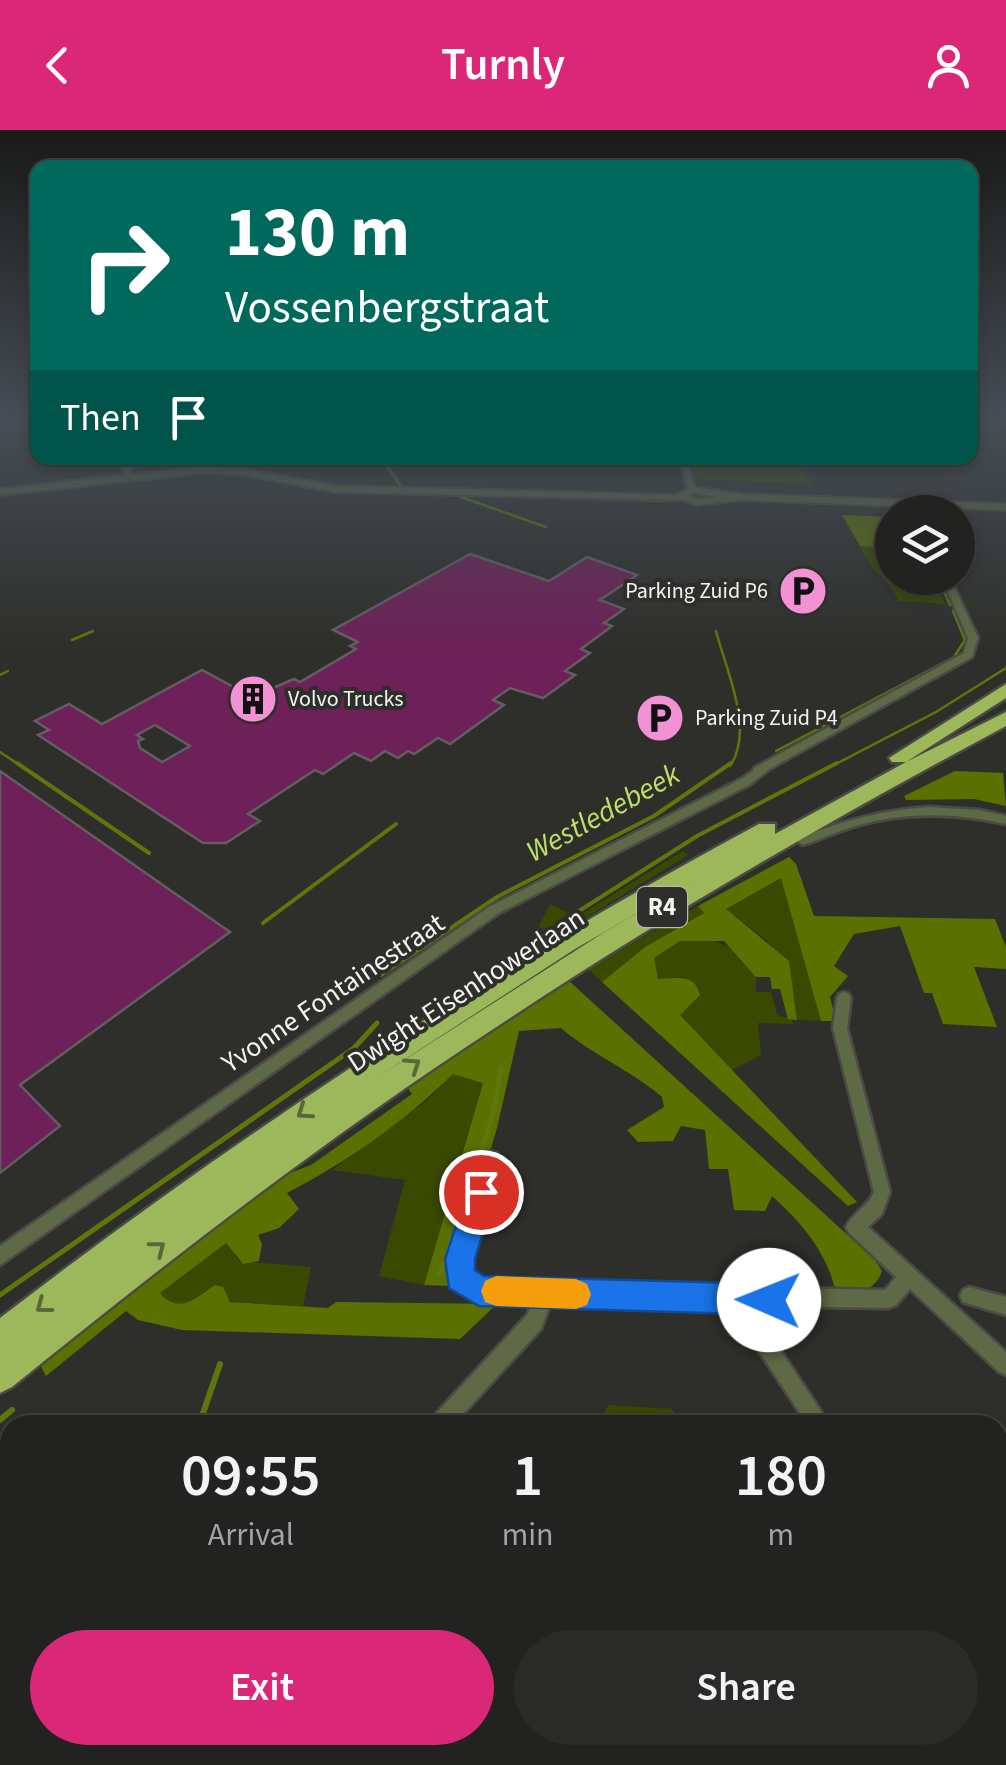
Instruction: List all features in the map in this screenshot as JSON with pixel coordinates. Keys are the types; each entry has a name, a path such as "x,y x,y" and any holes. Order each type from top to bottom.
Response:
{"highway":[{"path":"899,758 1006,690"},
{"name":"Dwight Eisenhowerlaan","path":"0,1340 240,1156 386,1054 592,926 1006,703"},
{"name":"Dwight Eisenhowerlaan","path":"0,1374 257,1174 548,976 709,880 1006,718"}],"street":[{"path":"610,495 660,495"},
{"path":"699,495 875,506"},
{"path":"975,507 1006,507"},
{"name":"Yvonne Fontainestraat","path":"0,1256 494,910 710,798 969,655 974,638 954,595"},
{"path":"803,841 852,821 912,810 952,810 1006,820"},
{"path":"844,998 840,1028 882,1192 876,1208 856,1227 1006,1365"},
{"path":"491,1158 460,1259 460,1277 479,1291 735,1299 889,1299 908,1277"},
{"path":"448,1415 534,1322 545,1295"},
{"path":"969,1296 1006,1306"},
{"path":"735,1299 813,1415"}],"shaded area":[{"path":"842,515 875,516 875,547 860,546"},
{"path":"860,546 875,547 875,570"},
{"path":"895,595 941,595 945,604 899,601"},
{"path":"955,771 1003,773 1006,806 974,799 906,800 904,796"},
{"path":"683,851 688,855 553,938 539,926 550,904 577,917"},
{"path":"789,857 796,864 814,916 995,919 1006,947 1006,969 974,967 997,1027 943,1024 932,993 924,993 900,926 854,934 834,966 848,976 830,997 836,1021 821,1021 781,878 726,909 789,961 797,1020 788,1019 780,989 772,989 770,977 756,977 724,941 680,941 654,958 658,979 684,978 694,983 700,995 680,1015 857,1202 848,1206 602,982 645,947 704,913 698,906"},
{"path":"781,877 821,1021 797,1020 791,979 778,954 725,909"},
{"path":"698,906 705,912 645,947 602,982 587,968"},
{"path":"695,938 723,944 740,954 753,969 756,992 771,992 777,1015 792,1019 793,1024 758,1023 761,1055 730,1071 679,1014 698,987 684,977 658,979 654,958 680,941"},
{"path":"568,980 875,1260 882,1271 879,1279 869,1288 857,1291 835,1290 826,1263 811,1238 772,1196 765,1211 734,1210 728,1169 709,1169 705,1130 681,1126 673,1141 638,1142 627,1130 664,1107 662,1097 561,1028 519,1031 497,1128 450,1286 424,1285 483,1083 453,1074 374,1140 287,1193 299,1209 279,1228 258,1235 262,1244 259,1261 243,1264 226,1243 160,1293 181,1304 215,1285 223,1287 230,1302 328,1308 336,1302 497,1304 460,1339 182,1330 138,1320 126,1311 46,1376 40,1365 279,1177 311,1165 412,1094 406,1086"},
{"path":"453,1074 483,1082 424,1285 379,1276 405,1180 332,1170 426,1101"},
{"path":"226,1242 239,1261 311,1267 303,1307 229,1301 206,1291 188,1302 177,1303 159,1293"},
{"path":"609,1405 672,1409 676,1415 602,1415"}],"building":[{"name":"Volvo Trucks","path":"470,554 549,581 587,557 637,575 600,600 624,609 604,623 612,626 581,649 590,653 565,671 575,675 543,698 510,688 493,700 504,705 450,744 438,738 414,754 408,751 398,758 385,751 371,761 354,753 323,774 315,770 248,814 260,821 226,843 203,843 38,735 49,730 35,721 69,704 102,724 202,670 252,697 294,679 300,682 356,649 350,646 358,642 333,630","holes":["155,725 190,746 162,762 140,748 138,741 143,739 137,735"]},
{"path":"0,771 230,932 20,1085 60,1126 0,1173"}],"waterway":[{"name":"Westledebeek","path":"461,495 670,501"},
{"path":"461,497 546,527"},
{"path":"946,595 950,605"},
{"path":"776,751 954,657 965,640 953,611"},
{"path":"72,640 93,631"},
{"name":"Westledebeek","path":"716,631 739,718 740,735 730,766"},
{"name":"Westledebeek","path":"832,766 936,712 1006,668"},
{"path":"0,675 8,671"},
{"path":"0,752 21,766"},
{"path":"17,763 149,853"},
{"name":"Westledebeek","path":"381,975 497,897 654,816 731,763"},
{"name":"Westledebeek","path":"579,911 697,836 837,763"},
{"path":"263,923 396,824"},
{"path":"0,1295 354,1048 377,1023"},
{"path":"440,1274 492,1118 501,1068"},
{"path":"202,1415 220,1364"},
{"path":"6,1415 12,1410"}],"slow traffic":[{"path":"496,1291 576,1294"}],"place":[{"name":"Parking Zuid P6","path":"803,591"},
{"name":"Volvo Trucks","path":"253,699"},
{"name":"Parking Zuid P4","path":"660,718"}],"route":[{"path":"481,1192 460,1259 460,1277 479,1291 769,1300"}]}
